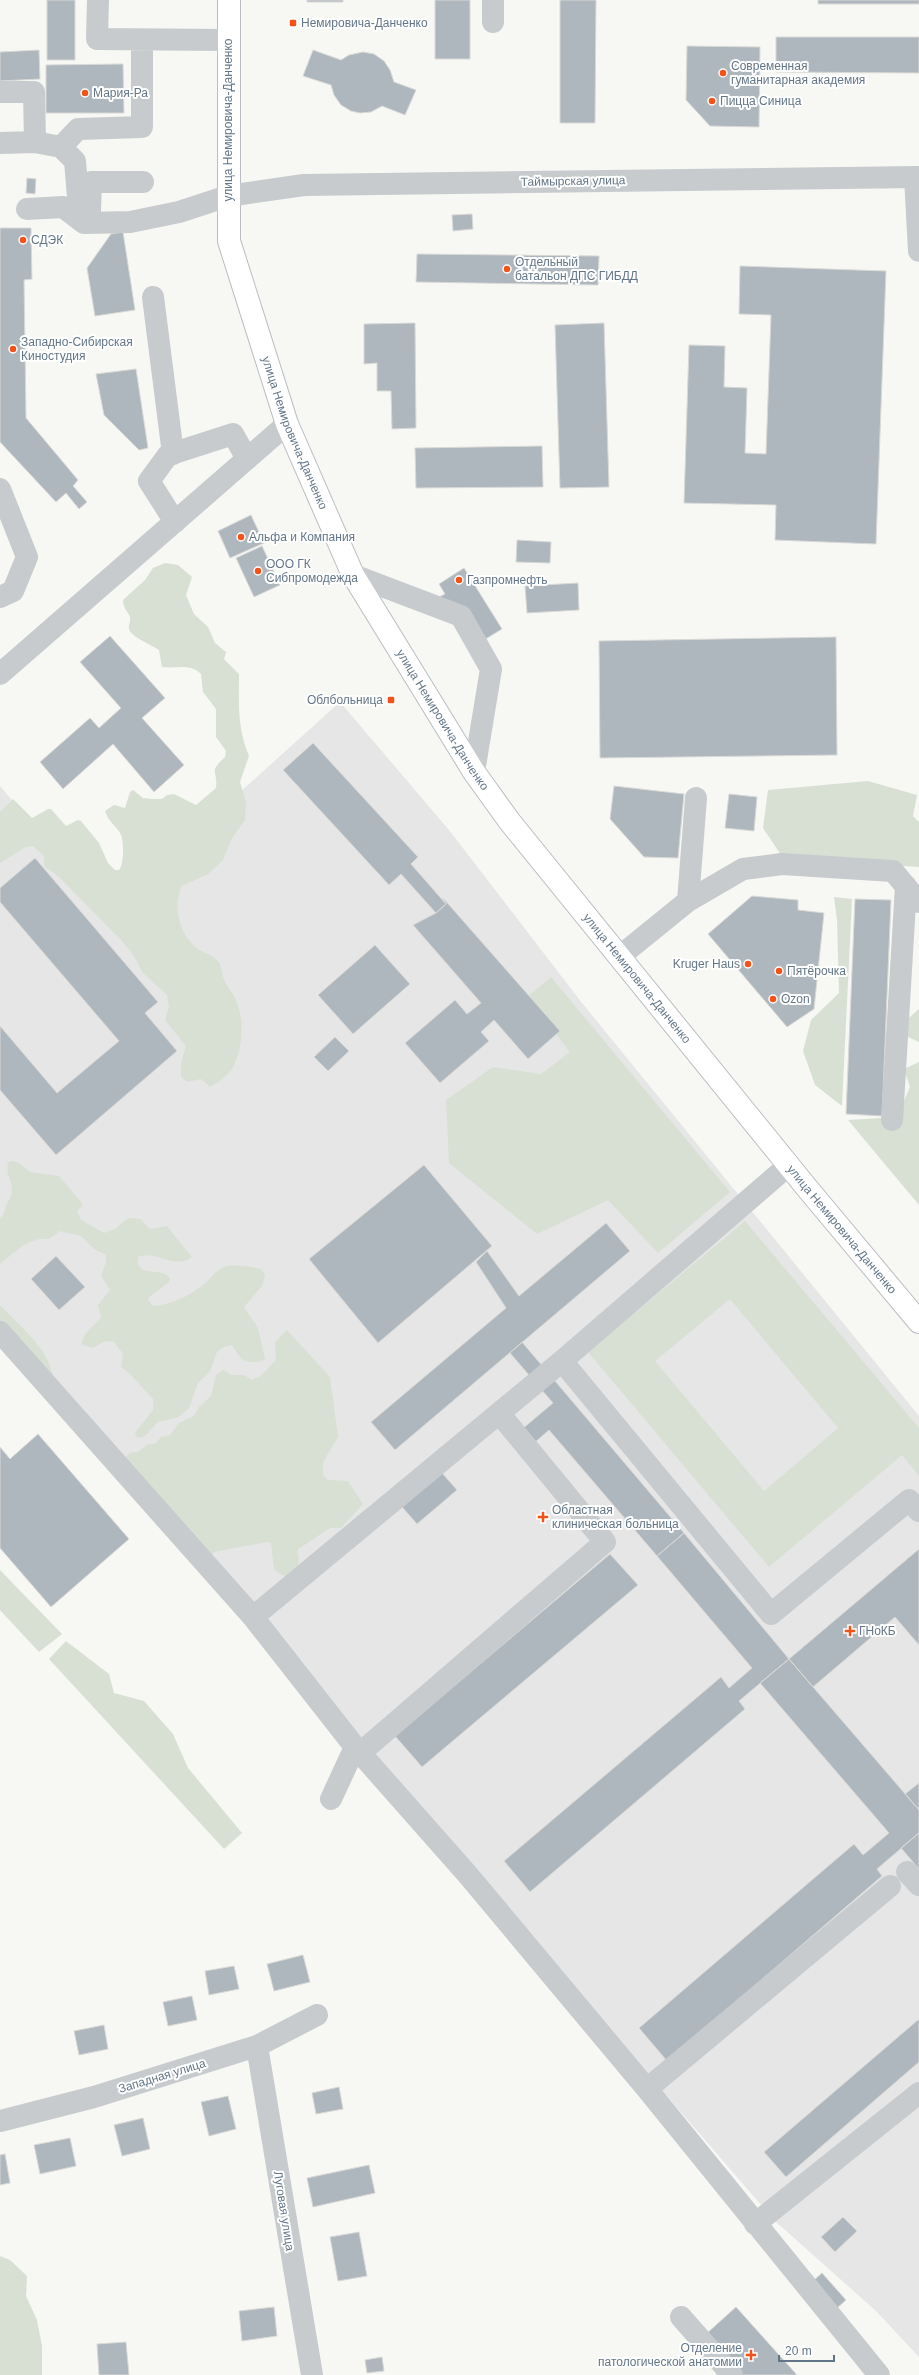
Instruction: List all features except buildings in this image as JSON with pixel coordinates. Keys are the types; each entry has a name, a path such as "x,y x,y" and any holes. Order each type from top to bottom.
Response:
{"main road":[{"name":"улица Немировича-Данченко","path":"229,0 228,196 230,241 287,424 353,575 474,772 510,822 789,1165 919,1322"}],"street":[{"path":"98,0 97,40 228,40"},
{"path":"493,0 493,22"},
{"path":"62,147 78,129 142,127 142,40"},
{"path":"0,92 34,92 35,142"},
{"path":"0,143 35,142 62,147 75,161 85,221"},
{"path":"917,177 919,251"},
{"name":"Таймырская улица","path":"85,221 130,222 179,212 228,196 304,185 917,177"},
{"path":"85,221 91,182 144,182"},
{"path":"26,209 63,207 85,221"},
{"path":"153,297 173,454"},
{"path":"0,674 287,424"},
{"path":"175,522 149,482 168,455 233,434 247,459"},
{"path":"0,489 27,557 13,591 0,597"},
{"path":"353,575 461,616 491,669 474,772"},
{"path":"688,901 696,798"},
{"path":"619,957 688,901 743,869 782,864 909,884 892,1120"},
{"path":"253,1617 562,1361 789,1165"},
{"path":"0,1332 253,1617 647,2089 879,2375"},
{"path":"562,1361 771,1614 910,1500 919,1511"},
{"path":"331,1799 361,1748 605,1542 498,1413"},
{"path":"647,2089 890,1886"},
{"name":"Западная улица","path":"0,2121 94,2097 257,2046 317,2015"},
{"name":"Луговая улица","path":"257,2046 312,2375"},
{"path":"755,2224 919,2093"},
{"path":"681,2317 732,2375"}],"shaded area":[{"path":"165,563 178,565 192,577 186,595 194,614 208,627 215,643 226,652 224,659 239,674 239,706 242,735 249,756 240,782 246,802 245,820 232,838 223,860 208,874 182,886 178,902 179,920 186,936 198,949 218,961 224,980 239,1007 241,1041 237,1058 227,1074 210,1087 201,1079 187,1082 181,1077 181,1063 186,1046 165,1020 169,1007 167,995 143,973 134,956 122,941 59,877 44,866 44,856 33,846 26,847 0,863 0,812 13,799 32,818 48,809 51,809 66,826 78,820 81,821 99,843 108,863 115,870 119,870 123,858 122,838 106,815 105,811 114,805 125,808 130,792 133,790 143,798 152,799 162,799 167,795 174,794 196,805 216,788 215,769 225,757 226,751 216,737 216,709 203,692 201,674 188,667 162,667 159,650 138,638 129,629 130,617 123,603 123,600 145,580 153,568"},
{"name":"Областная клиническая больница","path":"340,702 449,830 582,1003 919,1416 919,2357 876,2311 775,2221 0,1324 0,786 107,912"},
{"path":"868,781 917,795 913,816 919,822 919,867 783,858 763,828 768,790"},
{"path":"834,897 852,899 842,1106 815,1085 803,1051 811,1020 839,993 837,920"},
{"path":"551,977 730,1192 658,1253 608,1200 537,1234 449,1163 446,1100 493,1067 541,1074 570,1052 527,997"},
{"path":"919,1009 919,1042 908,1037 904,1022"},
{"path":"919,1062 919,1205 848,1120 897,1117 910,1087 904,1069"},
{"path":"11,1161 18,1162 30,1172 59,1176 81,1202 82,1206 77,1211 81,1220 104,1233 115,1229 128,1218 140,1219 150,1229 167,1226 192,1257 185,1261 179,1262 145,1255 138,1257 138,1264 142,1270 163,1273 170,1278 169,1282 149,1297 148,1300 153,1306 173,1302 192,1293 221,1268 242,1266 261,1269 265,1275 262,1286 244,1307 258,1328 265,1359 259,1362 248,1362 242,1359 231,1345 222,1348 217,1352 210,1371 198,1383 189,1408 179,1417 158,1422 145,1436 138,1438 135,1433 153,1410 153,1399 129,1373 121,1367 123,1354 114,1342 105,1341 93,1348 81,1344 85,1334 101,1318 98,1305 110,1290 101,1276 106,1262 106,1255 94,1249 81,1236 60,1231 49,1239 35,1240 23,1246 0,1264 0,1218 4,1213 12,1191 8,1174 8,1163"},
{"path":"745,1221 919,1428 919,1476 902,1455 769,1567 588,1352","holes":["730,1299 838,1428 764,1491 655,1361"]},
{"path":"0,1305 24,1329 39,1347 50,1366 53,1376 0,1333"},
{"path":"287,1330 330,1377 338,1437 323,1462 323,1475 328,1480 348,1481 363,1504 341,1528 330,1528 297,1550 299,1557 297,1569 290,1575 285,1576 274,1569 271,1543 267,1542 218,1551 198,1560 116,1466 131,1452 138,1452 148,1444 155,1444 161,1437 170,1435 179,1423 194,1416 199,1407 211,1396 216,1375 223,1370 232,1375 244,1375 252,1380 261,1376 276,1360 275,1342"},
{"path":"0,1570 62,1634 39,1652 0,1610"},
{"path":"66,1641 109,1674 114,1693 144,1701 173,1734 188,1768 242,1833 224,1849 49,1659"},
{"path":"0,2256 10,2260 27,2276 26,2296 37,2320 42,2346 42,2375 0,2375"}],"place":[{"name":"Немировича-Данченко","path":"293,23"},
{"name":"Современная гуманитарная академия","path":"723,73"},
{"name":"Мария-Ра","path":"85,93"},
{"name":"Пицца Синица","path":"712,101"},
{"name":"СДЭК","path":"23,240"},
{"name":"Отдельный батальон ДПС ГИБДД","path":"507,269"},
{"name":"Западно-Сибирская Киностудия","path":"13,349"},
{"name":"Альфа и Компания","path":"241,537"},
{"name":"ООО ГК Сибпромодежда","path":"258,571"},
{"name":"Газпромнефть","path":"459,580"},
{"name":"Облбольница","path":"391,700"},
{"name":"Kruger Haus","path":"748,964"},
{"name":"Пятёрочка","path":"779,971"},
{"name":"Ozon","path":"773,999"},
{"name":"Областная клиническая больница","path":"543,1517"},
{"name":"ГНоКБ","path":"850,1631"},
{"name":"Отделение патологической анатомии","path":"751,2355"}]}
